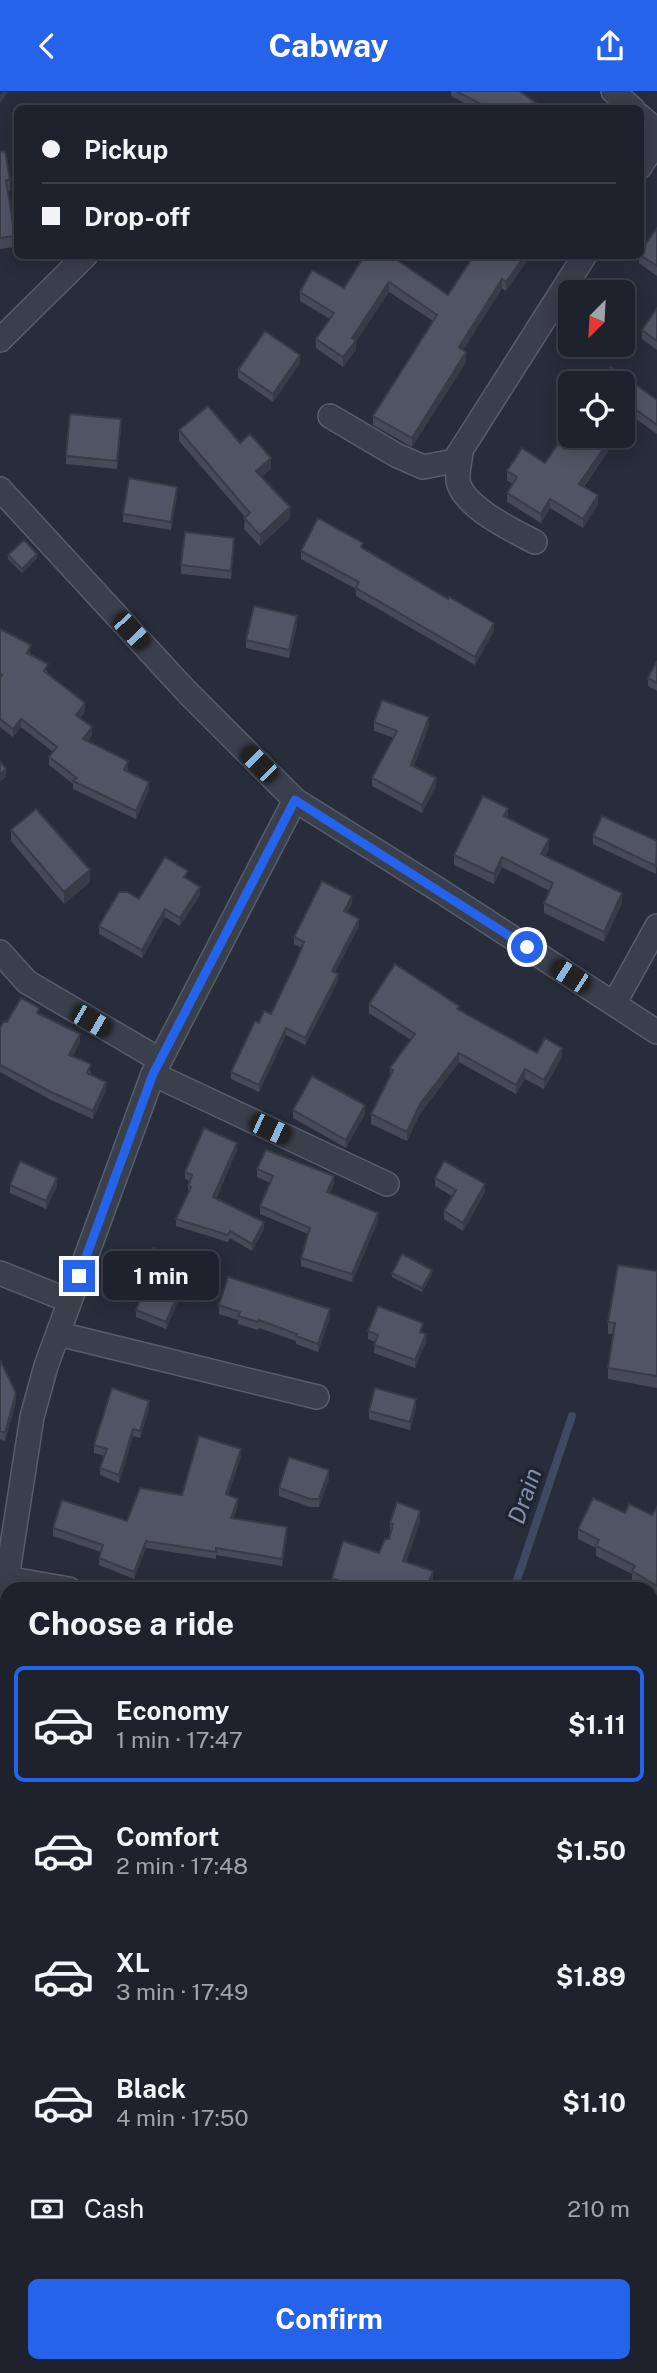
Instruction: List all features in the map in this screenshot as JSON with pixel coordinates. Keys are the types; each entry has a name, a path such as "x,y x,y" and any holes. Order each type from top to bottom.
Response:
{"street":[{"path":"614,91 628,105"},
{"path":"644,161 657,141"},
{"path":"0,340 82,259"},
{"path":"330,416 396,455 423,467 454,461 582,259"},
{"path":"461,453 458,481 467,496 494,520 536,543"},
{"path":"0,489 187,692 295,800 657,1032"},
{"path":"27,1582 3,1578 33,1417 46,1366 157,1067 295,800"},
{"path":"614,1005 657,926"},
{"path":"0,951 27,982 157,1067 387,1184"},
{"path":"0,1273 70,1301"},
{"path":"59,1334 317,1397"}],"building":[{"path":"456,91 519,91 539,105 482,105"},
{"path":"5,151 10,180 6,180 14,236 0,238 0,152"},
{"path":"657,228 657,266 644,258 644,246"},
{"path":"362,259 396,259 448,295 471,259 522,259 506,282 502,279 459,347 466,352 412,438 373,416 437,315 389,282 352,338 356,341 343,357 316,339 334,313 300,292 312,270 344,288"},
{"path":"657,308 657,341 642,330"},
{"path":"265,331 300,355 273,394 238,370"},
{"path":"635,384 657,400 657,425 635,409"},
{"path":"208,406 240,443 250,434 271,458 256,471 290,507 260,535 244,518 250,513 179,430"},
{"path":"70,414 121,419 117,461 66,456"},
{"path":"558,444 558,448 604,448 579,484 598,495 583,519 550,499 541,514 507,493 517,477 507,471 522,448 545,463"},
{"path":"129,478 177,487 171,522 123,514"},
{"path":"318,518 363,543 361,547 448,599 449,597 494,623 475,657 356,588 359,582 301,551"},
{"path":"185,532 234,538 231,571 181,565"},
{"path":"24,540 37,554 22,569 8,555"},
{"path":"254,606 297,616 289,650 246,640"},
{"path":"0,629 31,645 27,653 48,664 44,671 85,703 76,715 92,727 83,739 128,761 124,770 149,782 136,811 73,781 77,778 49,757 57,747 21,719 13,729 0,719"},
{"path":"657,661 657,683 648,678"},
{"path":"382,700 429,717 411,765 436,778 422,805 372,778 397,731 374,722"},
{"path":"0,761 6,769 0,774"},
{"path":"483,796 508,808 504,816 549,839 541,854 622,893 604,932 544,903 553,883 502,857 494,874 454,855"},
{"path":"36,809 90,870 64,892 11,830"},
{"path":"602,816 657,841 656,866 593,836"},
{"path":"165,857 188,871 184,877 200,887 180,918 165,909 142,950 99,926 119,892 127,892 139,899"},
{"path":"322,881 352,896 344,911 359,919 332,971 338,974 305,1038 286,1028 259,1085 231,1072 255,1021 259,1023 264,1011 271,1014 295,964 304,942 294,937"},
{"path":"395,964 459,1006 457,1009 537,1053 545,1038 562,1048 544,1080 525,1069 516,1085 459,1053 420,1104 407,1132 371,1114 393,1070 390,1068 415,1034 369,1004"},
{"path":"21,998 39,1008 37,1013 80,1034 69,1055 91,1064 87,1073 106,1082 93,1111 0,1065 0,1028 4,1021 7,1022"},
{"path":"312,1076 365,1105 346,1140 293,1110"},
{"path":"204,1128 237,1143 213,1197 264,1222 252,1244 230,1231 228,1235 176,1219 191,1187 188,1186 192,1175 185,1172"},
{"path":"266,1150 334,1176 327,1192 378,1213 352,1274 301,1258 310,1228 260,1206 273,1176 257,1169"},
{"path":"20,1161 57,1178 46,1201 10,1185"},
{"path":"444,1161 485,1184 463,1223 444,1211 456,1190 435,1178"},
{"path":"153,1248 192,1262 166,1322 136,1310 145,1288 139,1286"},
{"path":"402,1254 432,1270 422,1288 392,1273"},
{"path":"618,1265 657,1271 657,1376 608,1368 615,1323 608,1322"},
{"path":"228,1277 330,1309 318,1344 259,1320 258,1322 238,1316 240,1312 219,1305"},
{"path":"378,1306 423,1323 420,1332 426,1334 415,1360 374,1345 378,1335 368,1331"},
{"path":"0,1360 16,1393 5,1433 0,1431"},
{"path":"112,1388 149,1401 140,1431 133,1429 119,1475 100,1468 107,1449 94,1445"},
{"path":"375,1388 416,1399 410,1422 369,1411"},
{"path":"199,1436 241,1449 226,1494 238,1499 231,1518 287,1527 282,1559 216,1548 216,1552 146,1541 134,1572 99,1558 103,1545 53,1528 62,1500 127,1521 140,1488 182,1495"},
{"path":"289,1457 329,1470 319,1499 310,1499 279,1488"},
{"path":"593,1498 625,1513 629,1504 652,1515 657,1507 657,1582 650,1582 632,1571 635,1566 596,1546 599,1540 578,1529"},
{"path":"397,1502 420,1511 403,1561 433,1571 429,1582 342,1582 332,1578 343,1541 379,1553 385,1539 389,1539 393,1524 390,1523"}],"waterway":[{"name":"Drain","path":"516,1582 572,1416"}],"route":[{"path":"79,1276 153,1074 295,800 527,947"}]}
